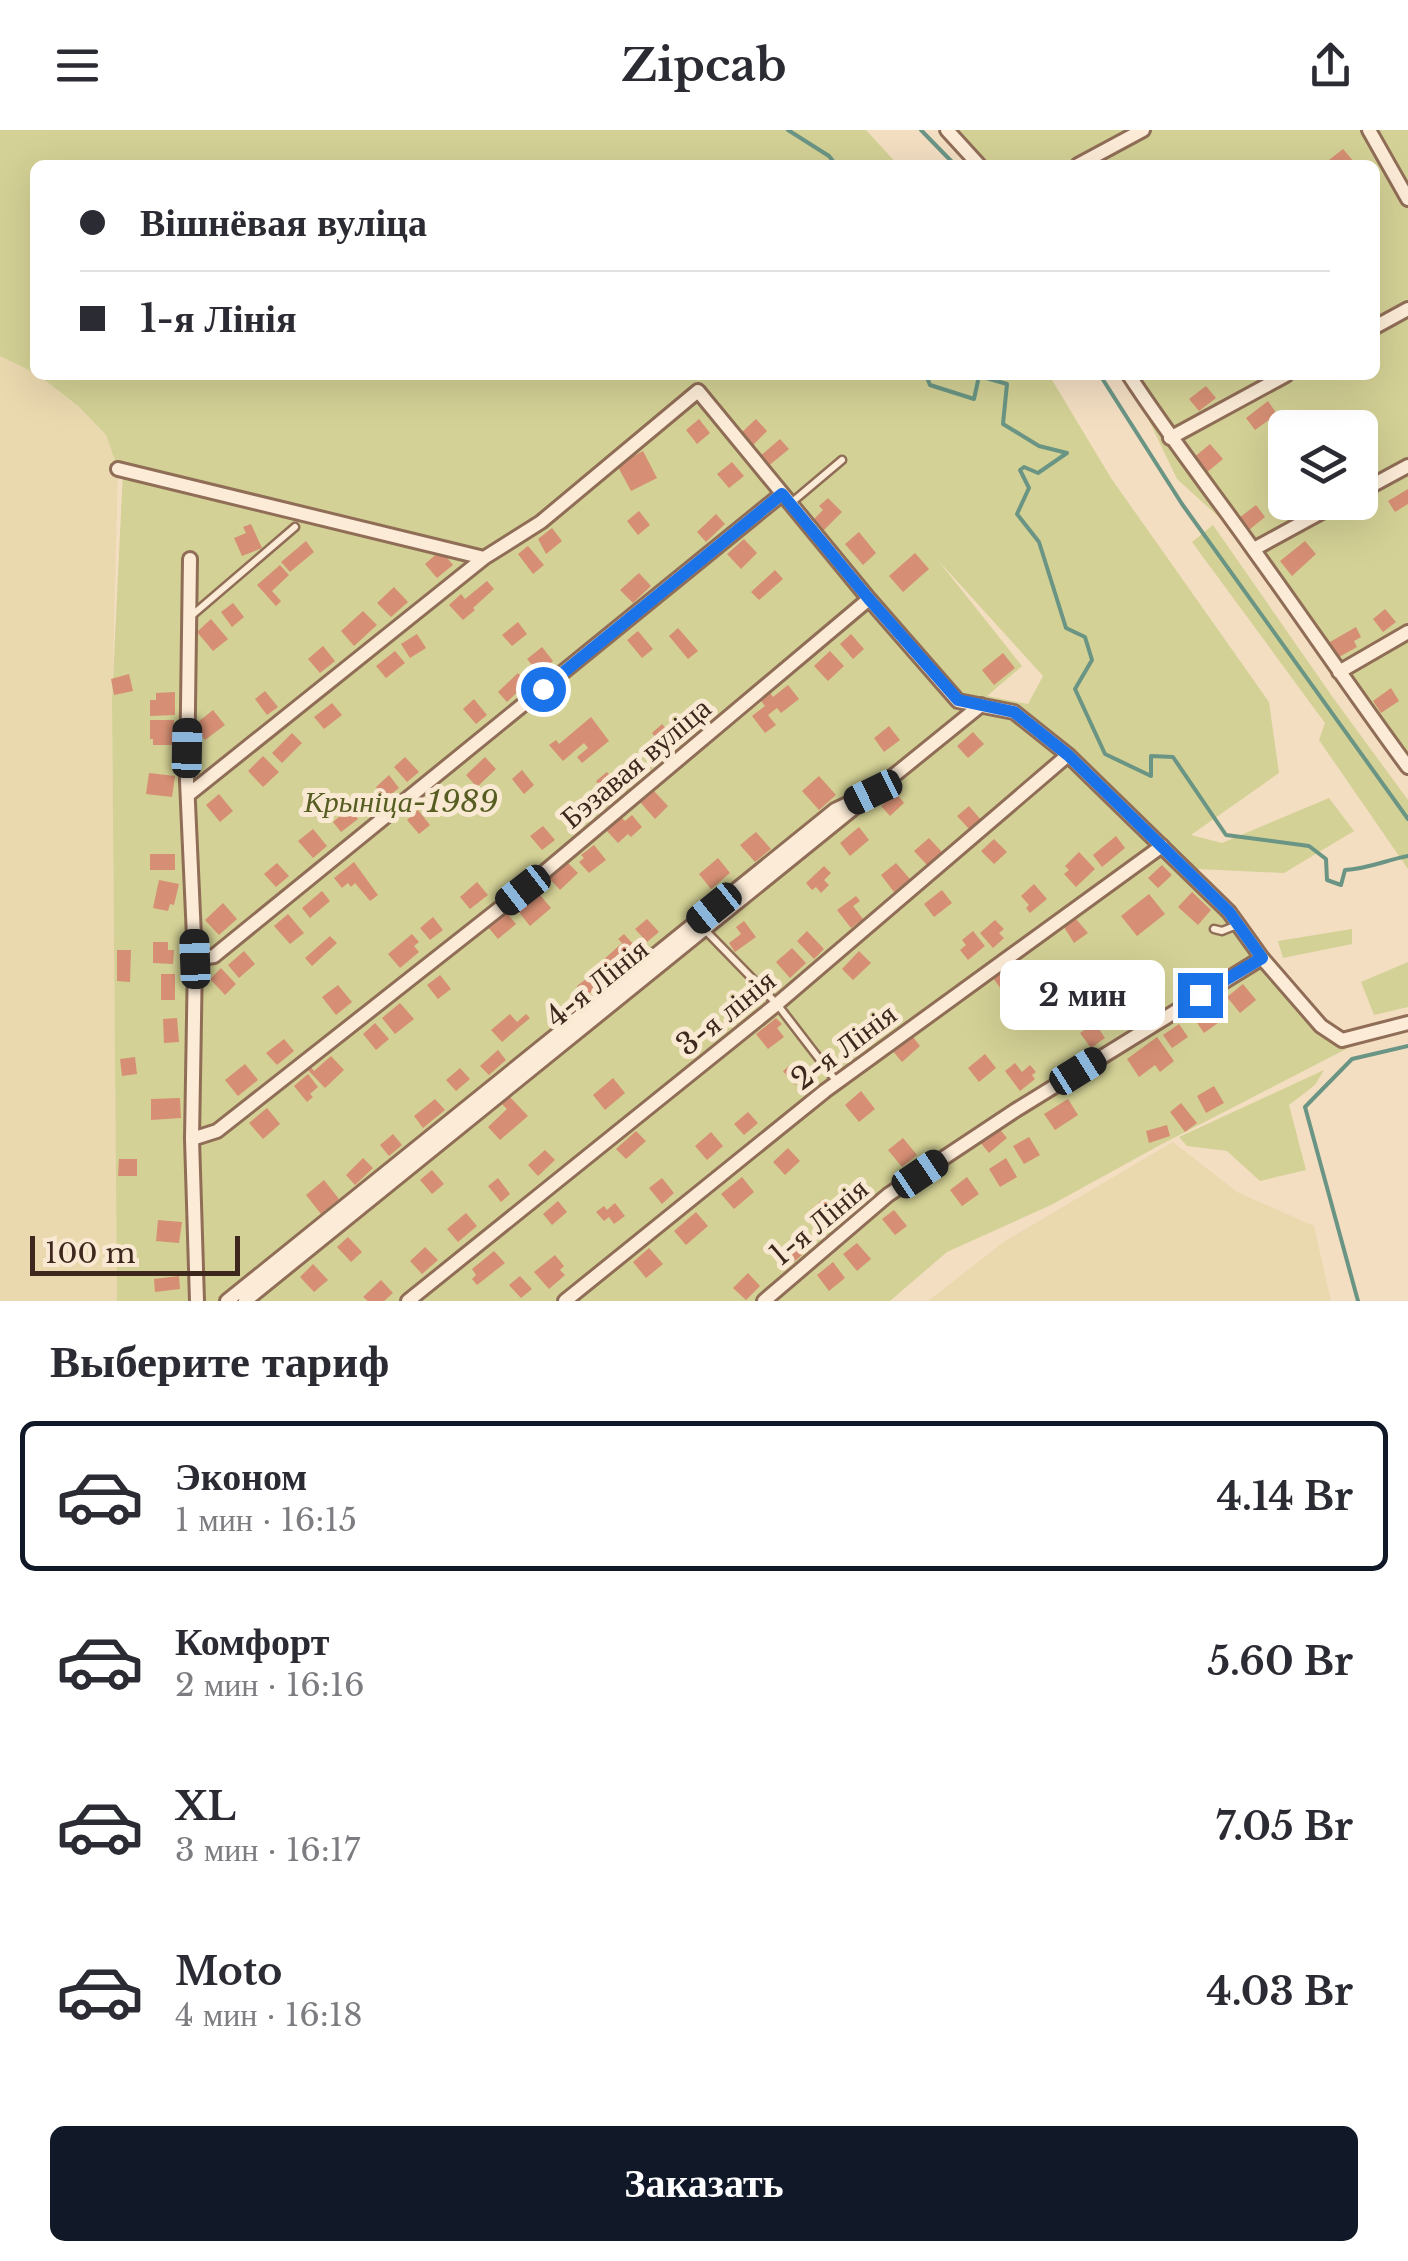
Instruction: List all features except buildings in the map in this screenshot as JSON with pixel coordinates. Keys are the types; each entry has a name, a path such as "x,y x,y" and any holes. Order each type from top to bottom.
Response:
{"street":[{"path":"947,130 974,160"},
{"path":"1087,160 1143,130"},
{"path":"1369,130 1379,160"},
{"path":"1380,162 1408,199"},
{"path":"1380,324 1408,309"},
{"path":"1132,380 1408,767"},
{"path":"1170,438 1277,380"},
{"path":"188,795 484,558 541,522 698,391 869,599 958,700 1014,712 1068,755 1229,912 1262,958 1321,1026 1342,1040 1408,1024"},
{"path":"1378,482 1408,466"},
{"path":"118,470 484,558"},
{"path":"195,959 214,956 786,499"},
{"path":"1254,549 1307,520"},
{"path":"190,559 188,795 195,959 192,1138 197,1301"},
{"name":"Бэзавая вуліца","path":"192,1138 217,1131 523,890 869,599"},
{"path":"1338,672 1408,632"},
{"name":"4-я Лінія","path":"245,1301 981,705"},
{"name":"3-я лінія","path":"408,1301 778,1004 1068,755"},
{"path":"227,1301 835,810 873,792"},
{"name":"2-я Лінія","path":"565,1301 837,1082 1162,846"},
{"name":"1-я Лінія","path":"764,1301 888,1195 1016,1110 1262,958"}],"lane":[{"path":"786,499 842,460"},
{"path":"189,618 294,527"},
{"path":"1214,929 1222,931 1238,925"},
{"path":"704,929 778,1004 837,1082"}],"shaded area":[{"path":"0,356 30,371 30,380 44,380 79,408 106,435 118,469 112,699 117,1301 0,1301"},
{"path":"1173,1142 1237,1192 1314,1226 1331,1301 928,1301 1005,1241"}],"green space":[{"path":"0,130 866,130 893,160 30,160 30,371 0,356"},
{"path":"947,130 1408,130 1408,767 1254,549 1177,479 1129,380 1380,380 1380,160 974,160"},
{"name":"Крыніца-1989","path":"44,380 1052,380 1111,478 1269,702 1279,773 1191,835 1222,843 1329,798 1354,831 1284,873 1197,869 1235,906 1276,966 1348,1048 1051,1205 947,1252 890,1301 117,1301 112,699 123,471 118,469 106,435","holes":["937,559 1043,676 1028,704 987,696 1022,666"]},
{"path":"1213,525 1408,800 1408,869 1319,740 1325,723 1192,542"},
{"path":"1352,929 1352,944 1283,958 1278,941"},
{"path":"1408,962 1408,1007 1374,1015 1361,982"},
{"path":"1324,1070 1315,1085 1289,1105 1306,1170 1260,1181 1227,1151 1187,1146 1179,1137"}],"waterway":[{"path":"788,130 832,160"},
{"path":"921,130 950,160"},
{"path":"928,380 930,385 974,399 978,380"},
{"path":"993,380 1007,384 1003,424 1039,446 1067,453 1038,473 1024,467 1020,470 1029,488 1017,514 1039,542 1066,628 1085,637 1092,660 1075,689 1105,754 1151,776 1151,756 1173,757 1226,835 1309,846 1326,859 1327,880 1341,885 1345,870 1408,856"},
{"path":"1103,380 1182,504 1408,819"},
{"path":"1358,1301 1305,1107 1352,1059 1408,1046"}],"route":[{"path":"543,689 782,494 958,700 1014,712 1068,755 1229,912 1262,958 1200,995"}]}
